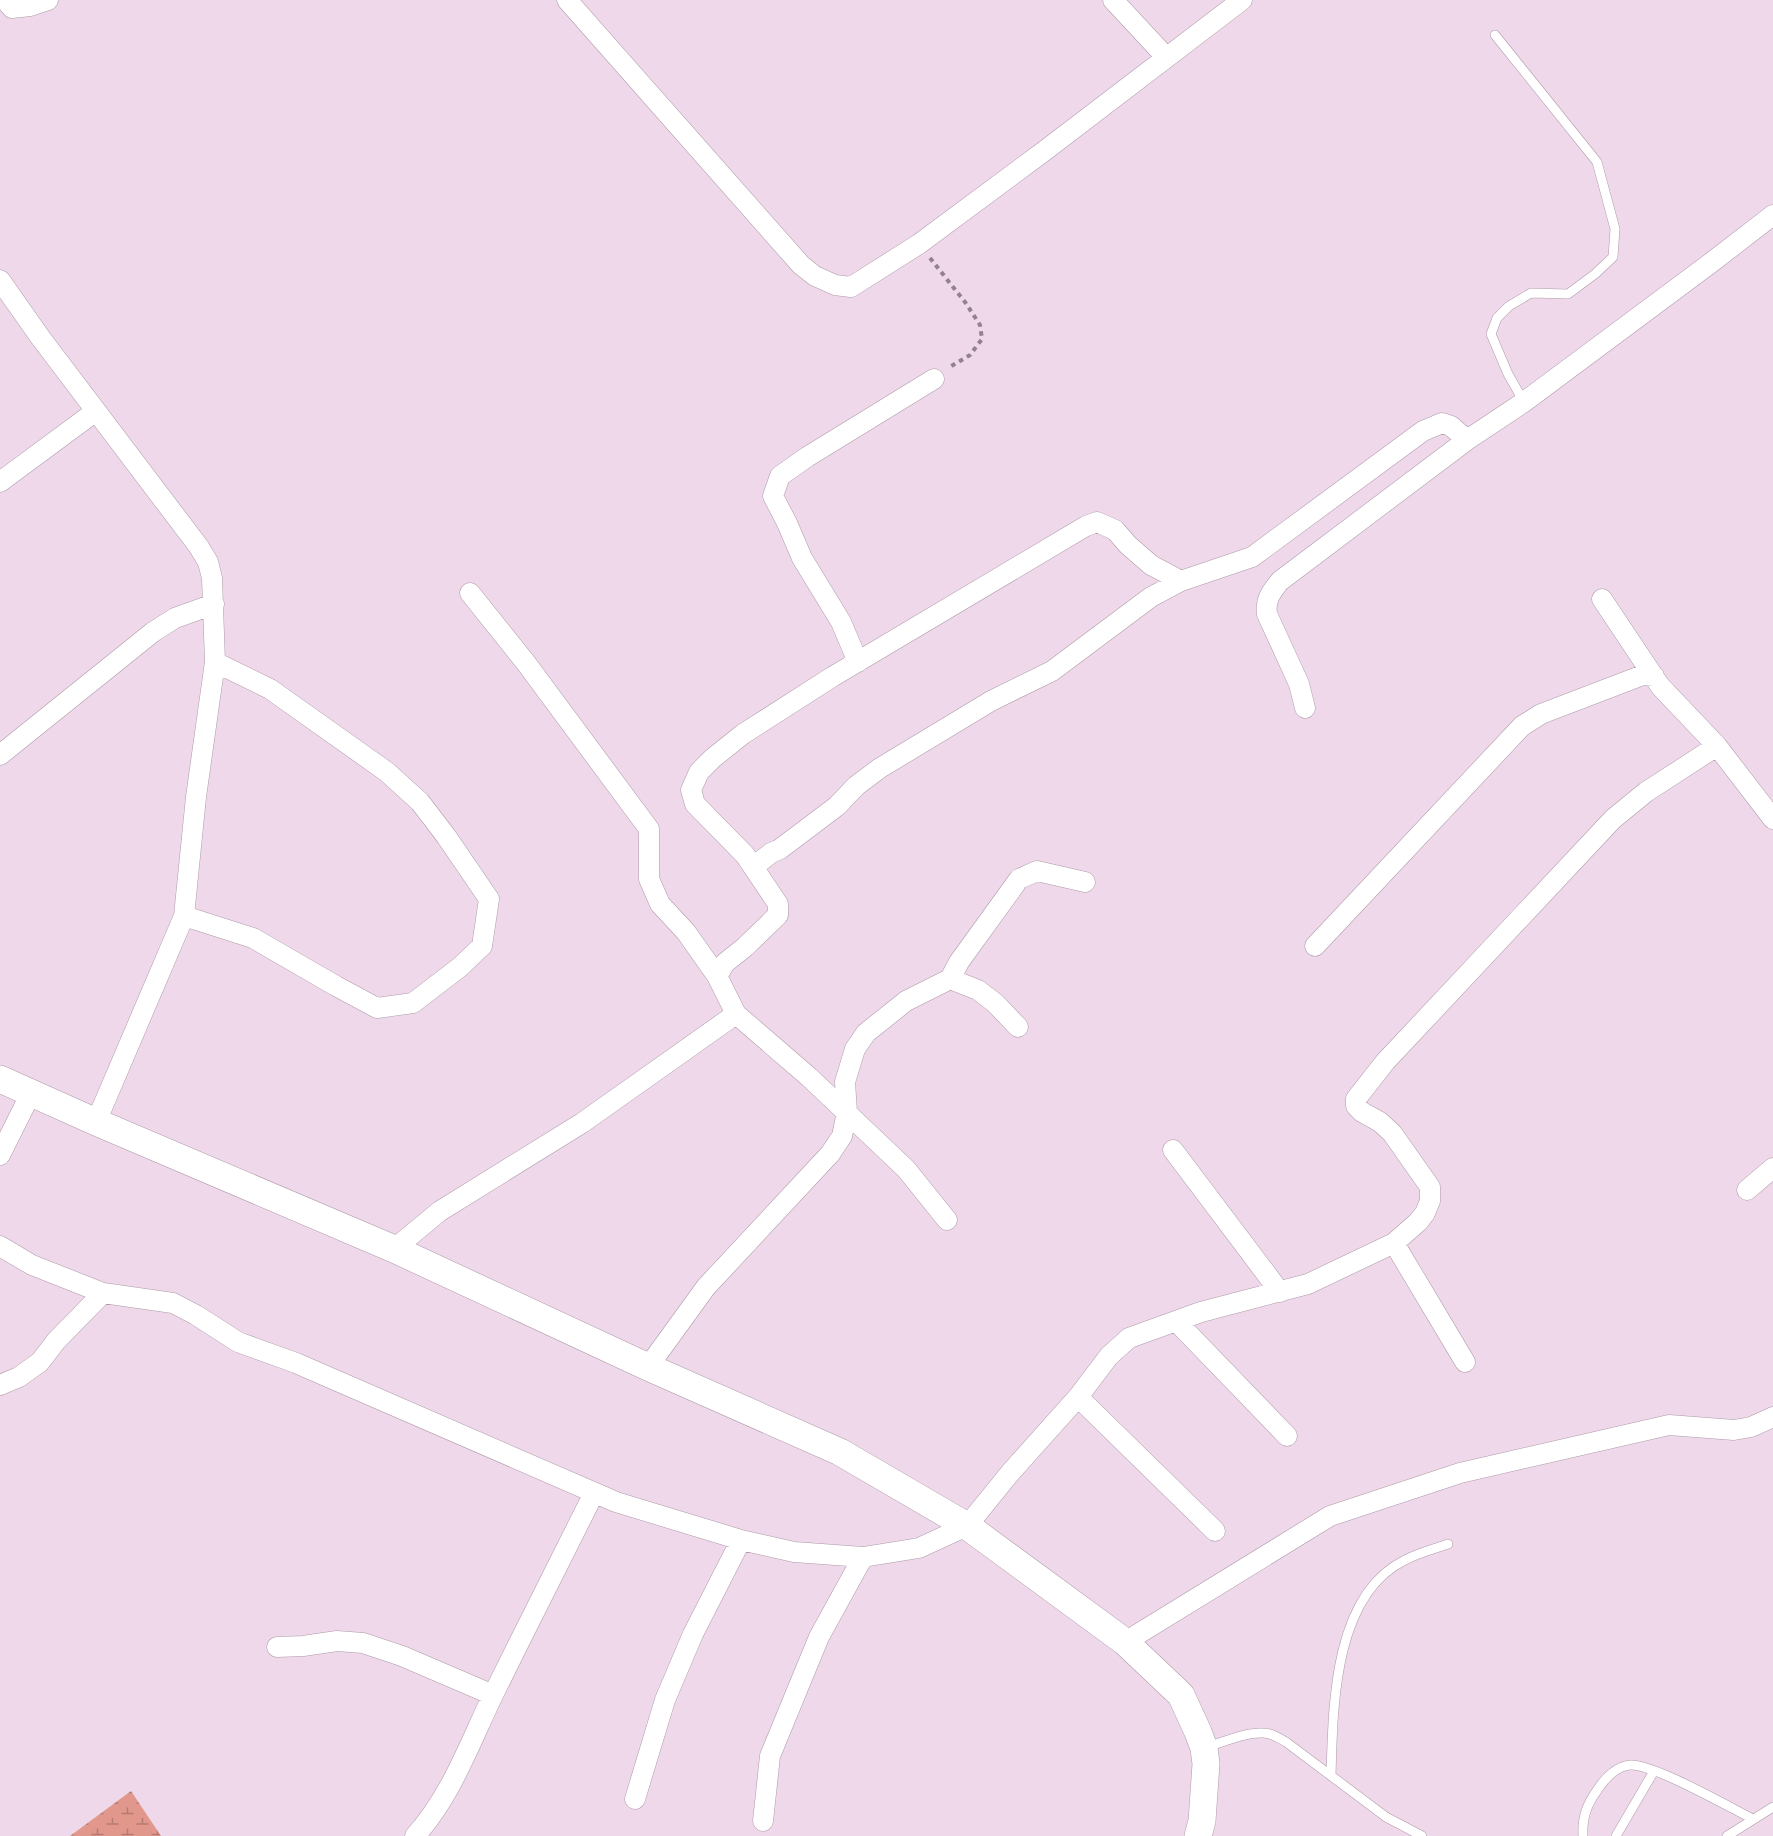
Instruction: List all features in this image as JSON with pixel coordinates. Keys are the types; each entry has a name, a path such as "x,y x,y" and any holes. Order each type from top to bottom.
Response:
{"street":[{"path":"5,0 12,8 48,0"},
{"path":"567,0 801,265 815,276 835,285 851,287 919,244 1242,0"},
{"path":"1113,0 1166,57"},
{"path":"1305,708 1299,684 1267,614 1266,604 1270,592 1280,581 1773,215"},
{"path":"0,280 199,547 208,562 212,578 214,662 196,797 184,916 96,1122"},
{"path":"858,662 841,622 802,558 772,496 780,476 934,379"},
{"path":"0,482 96,411"},
{"path":"753,867 837,806 856,786 880,768 991,701 1052,671 1151,597 1181,581 1252,557 1423,431 1442,423 1451,426 1467,440"},
{"path":"717,976 724,963 745,947 778,915 778,904 745,855 695,804 691,789 694,781 699,772 713,758 743,734 858,662 1076,532 1097,522 1115,530 1151,565 1181,581"},
{"path":"470,593 526,663 649,829 649,879 660,904 686,932 717,976 736,1014 847,1112 906,1169 947,1220"},
{"path":"1602,600 1663,689 1717,746 1773,819"},
{"path":"0,755 153,632 175,618 214,604"},
{"path":"184,916 253,938 377,1008 413,1003 483,946 489,899 420,802 387,772 270,689 214,662"},
{"path":"1315,946 1522,726 1541,714 1643,675 1654,676"},
{"path":"0,1246 32,1265 103,1293 173,1303 238,1342 296,1363 616,1502 741,1540 794,1552 863,1557 919,1548 967,1526 1010,1473 1078,1397 1109,1356 1129,1338 1201,1312 1308,1284 1394,1243 1418,1222 1430,1201 1430,1187 1392,1133 1380,1122 1362,1112 1356,1106 1356,1099 1385,1062 1613,819 1646,792 1717,746"},
{"path":"648,1366 706,1287 830,1154 842,1136 847,1112 845,1082 855,1049 866,1033 906,1000 950,979 959,962 1019,879 1037,871 1085,882"},
{"path":"950,979 978,990 995,1003 1018,1028"},
{"path":"394,1249 440,1211 582,1123 736,1014"},
{"path":"0,1079 394,1249 840,1452 967,1526 1125,1642 1181,1695 1204,1748 1206,1764 1202,1821 1198,1836"},
{"path":"0,1155 31,1093"},
{"path":"1173,1150 1280,1292"},
{"path":"1747,1190 1773,1168"},
{"path":"1394,1243 1465,1362"},
{"path":"0,1385 19,1377 40,1362 56,1341 103,1293"},
{"path":"1176,1322 1287,1436"},
{"path":"1078,1397 1215,1531"},
{"path":"1125,1642 1330,1516 1460,1473 1669,1425 1734,1430 1751,1427 1773,1417"},
{"path":"415,1836 447,1791 466,1756 493,1695 594,1493"},
{"path":"634,1799 665,1700 693,1634 741,1540"},
{"path":"764,1821 770,1756 819,1637 863,1557"},
{"path":"277,1647 337,1641 363,1643 402,1656 493,1695"}],"lane":[{"path":"1495,35 1597,162 1614,229 1613,257 1595,274 1568,294 1531,293 1509,306 1497,318 1491,334 1508,374 1524,402"},
{"path":"1331,1776 1332,1729 1338,1678 1348,1631 1362,1599 1380,1578 1404,1560 1448,1544"},
{"path":"1204,1748 1253,1734 1265,1733 1274,1736 1286,1742 1386,1817 1422,1836"},
{"path":"1583,1836 1582,1821 1588,1803 1600,1785 1613,1772 1633,1764 1643,1766 1753,1819"},
{"path":"1616,1836 1653,1771"},
{"path":"1727,1836 1773,1807"}],"path":[{"path":"919,244 980,324 982,339 970,355 934,379"}],"green space":[{"path":"131,1791 161,1836 70,1836"}]}
